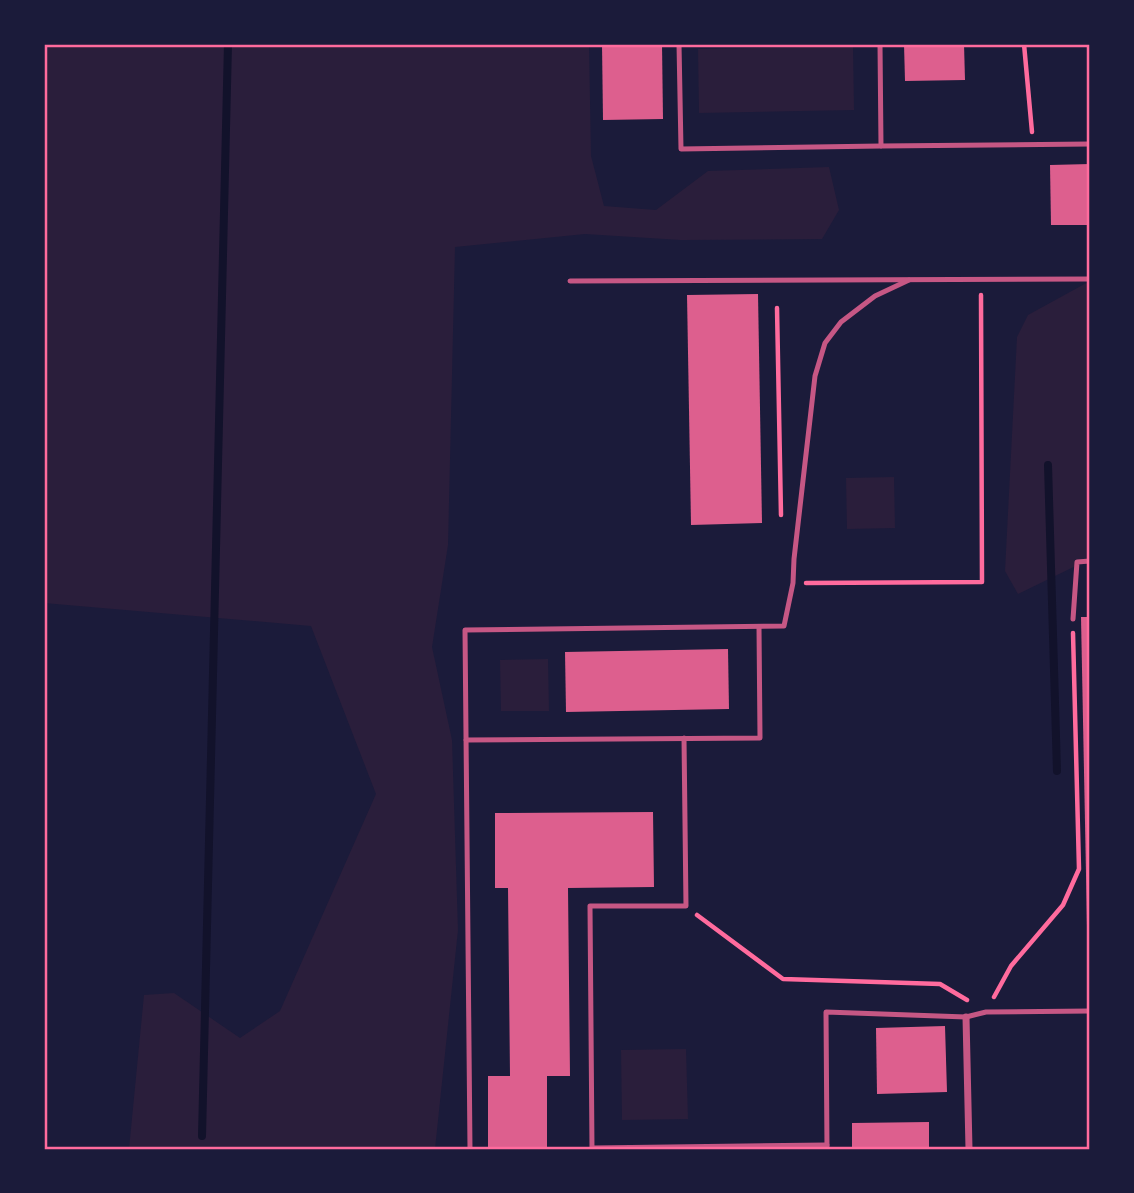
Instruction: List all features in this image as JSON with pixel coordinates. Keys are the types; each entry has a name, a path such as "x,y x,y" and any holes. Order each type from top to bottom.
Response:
{"street":[{"path":"966,1017 969,1149"}],"lane":[{"path":"679,44 681,149 1090,144"},
{"path":"880,44 881,146"},
{"path":"570,281 1090,279"},
{"path":"470,1149 465,630 784,626 793,583 815,376 825,343 841,322 875,296 909,280"},
{"path":"1073,619 1077,562 1090,562"},
{"path":"466,740 760,738 760,627"},
{"path":"684,738 685,906 590,906 592,1148 827,1147 826,1012 966,1017 986,1012 1090,1011"}],"path":[{"path":"1024,44 1034,143"},
{"path":"793,583 982,582 981,280"},
{"path":"777,309 781,517"},
{"path":"685,906 783,979 940,984 986,1012 1012,966 1063,905 1079,869 1073,619"}],"shaded area":[{"path":"44,44 589,44 591,156 604,206 656,210 708,171 829,167 839,210 822,239 681,240 585,234 455,247 448,545 432,647 452,740 458,930 435,1149 129,1149 144,995 174,993 240,1038 280,1011 376,794 311,626 44,603"},
{"path":"853,46 854,110 699,113 698,49"},
{"path":"1090,281 1090,559 1018,594 1005,571 1017,337 1028,315"},
{"path":"894,477 895,528 847,529 846,478"},
{"path":"548,659 549,711 501,711 500,660"},
{"path":"686,1049 688,1119 622,1120 621,1050"}],"building":[{"path":"602,44 662,44 663,119 603,120"},
{"path":"904,44 964,44 965,80 905,81"},
{"path":"1090,164 1090,225 1051,225 1050,165"},
{"path":"758,294 762,523 691,525 687,295"},
{"path":"1081,617 1090,617 1090,977 1088,977"},
{"path":"728,649 729,709 566,712 565,652"},
{"path":"653,812 654,887 568,888 570,1076 547,1076 547,1149 488,1149 488,1076 510,1076 508,888 495,888 495,813"},
{"path":"945,1026 947,1092 877,1094 876,1028"},
{"path":"929,1122 929,1149 852,1149 852,1123"}],"waterway":[{"path":"202,1136 228,44"},
{"path":"1048,465 1057,771"}]}
